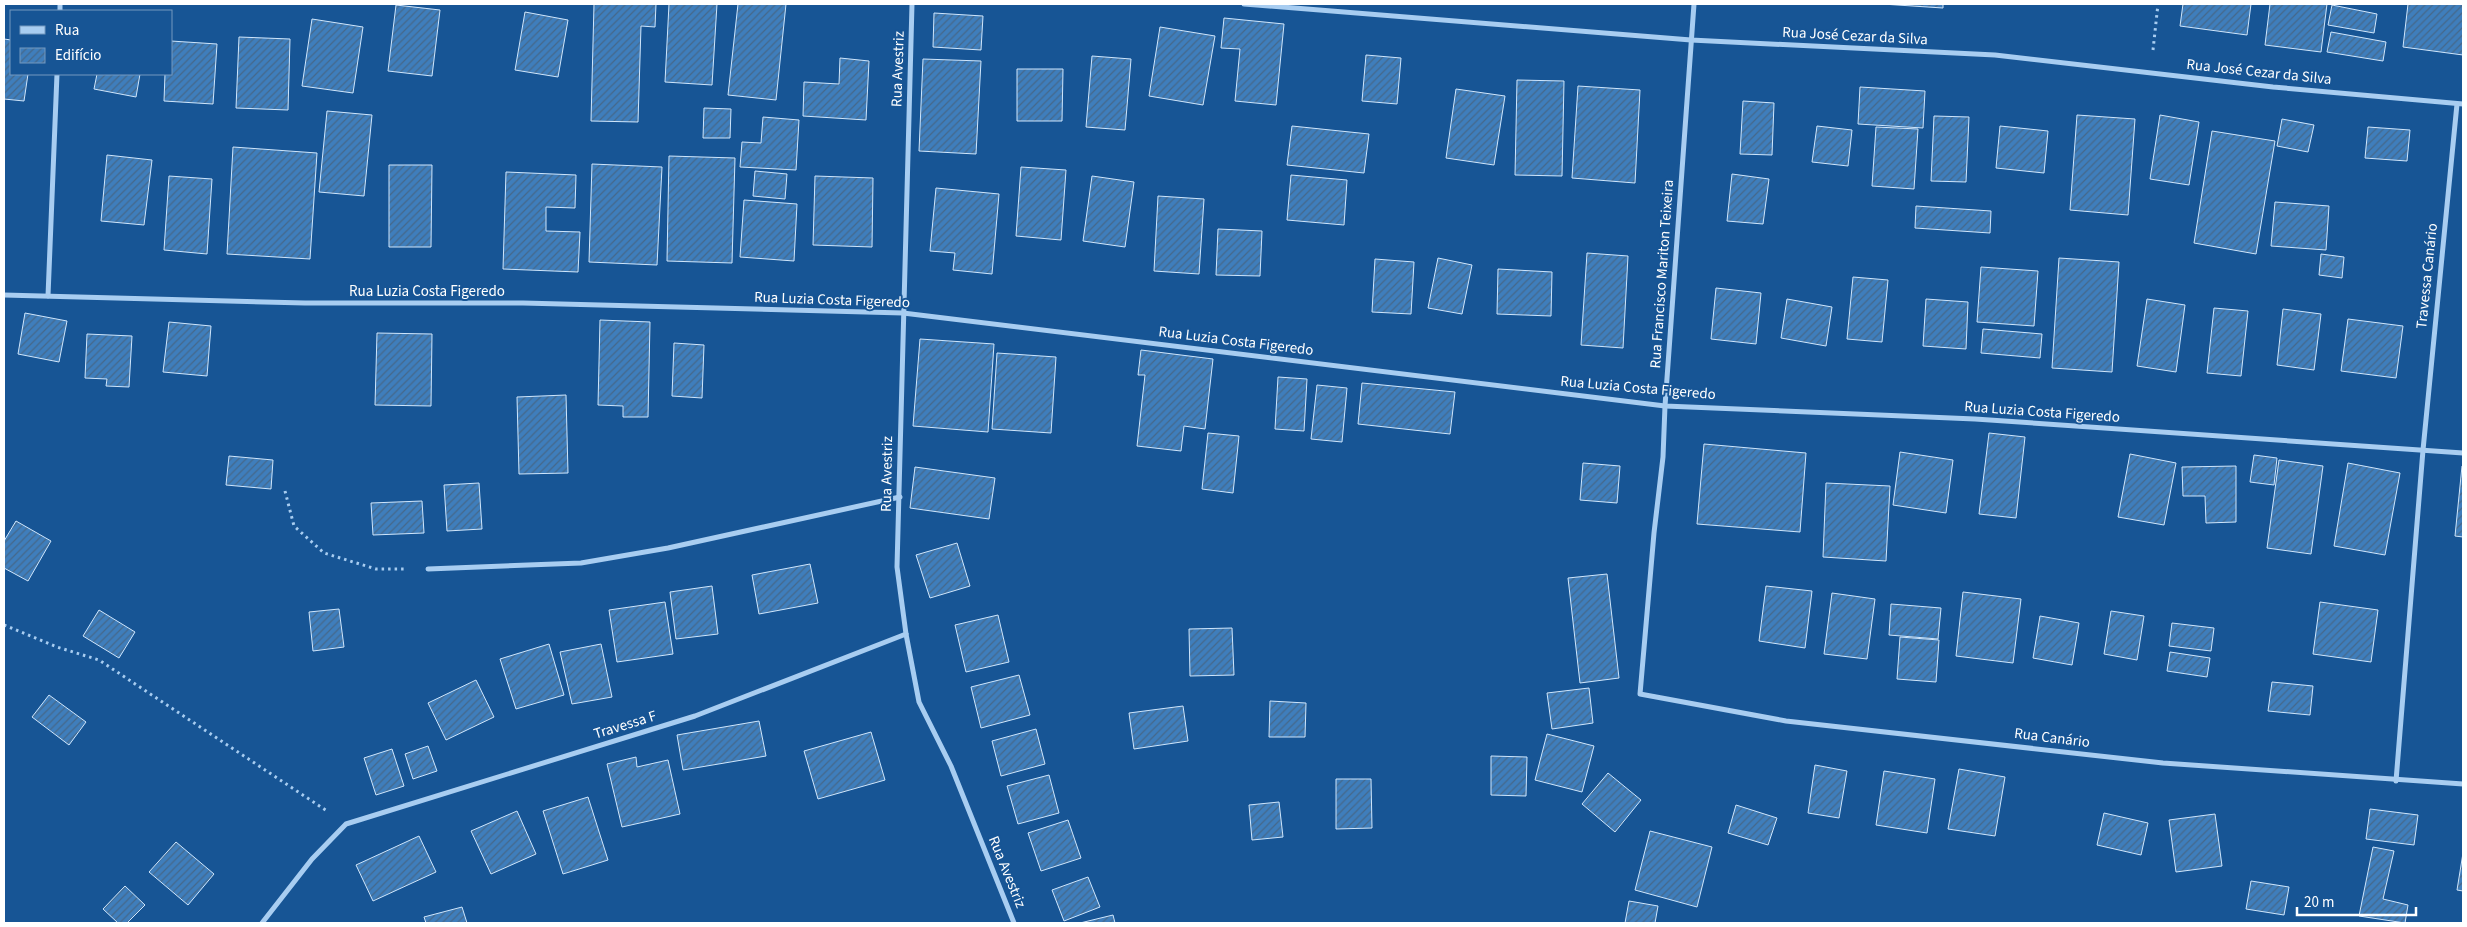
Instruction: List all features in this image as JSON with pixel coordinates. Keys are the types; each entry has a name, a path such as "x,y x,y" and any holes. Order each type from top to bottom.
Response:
{"street":[{"name":"Rua Avestriz","path":"912,4 897,567 906,634 919,702 951,766 1014,923"},
{"name":"Rua José Cezar da Silva","path":"1244,4 1691,40 1995,55 2151,73 2463,104"},
{"name":"Rua Francisco Mariton Teixeira","path":"1640,694 1654,533 1663,457 1694,4"},
{"path":"48,296 57,75"},
{"name":"Travessa Canário","path":"2396,781 2423,450 2457,104"},
{"name":"Rua Luzia Costa Figeredo","path":"4,295 305,303 523,303 903,314 1665,406 1975,419 2463,453"},
{"path":"428,569 581,563 668,548 900,498"},
{"name":"Travessa F","path":"346,824 695,716 906,634"},
{"name":"Rua Canário","path":"1640,694 1786,721 2163,763 2298,771 2396,781 2463,784"},
{"path":"262,923 312,859 346,824"}],"path":[{"path":"2151,73 2158,4"},
{"path":"285,491 294,526 324,553 376,569 428,569"},
{"path":"4,625 58,648 99,660 346,824"}],"building":[{"path":"594,4 656,4 655,27 641,26 638,122 591,121"},
{"path":"669,4 717,4 712,85 665,82"},
{"path":"738,4 786,4 776,100 728,95"},
{"path":"1882,4 1943,4 1943,8"},
{"path":"2183,4 2251,4 2247,35 2180,26"},
{"path":"2270,4 2327,4 2321,52 2265,45"},
{"path":"2408,4 2463,4 2463,55 2403,47"},
{"path":"396,5 440,10 432,76 388,71"},
{"path":"2332,5 2377,14 2374,33 2328,25"},
{"path":"525,12 568,20 558,77 515,70"},
{"path":"934,13 983,16 981,50 933,47"},
{"path":"1224,18 1284,24 1276,105 1235,101 1240,49 1221,48"},
{"path":"312,19 363,27 353,93 302,86"},
{"path":"1160,27 1215,36 1203,105 1149,96"},
{"path":"2331,32 2386,42 2383,61 2327,52"},
{"path":"239,37 290,39 288,110 236,108"},
{"path":"4,39 10,40 10,75 28,75 24,101 4,99"},
{"path":"172,41 217,44 213,104 164,101 165,75 172,75"},
{"path":"1366,55 1401,58 1397,104 1362,101"},
{"path":"1092,56 1131,59 1125,130 1086,127"},
{"path":"840,58 869,61 866,120 803,116 804,82 839,84"},
{"path":"923,59 981,61 976,154 919,151"},
{"path":"1017,69 1063,69 1062,121 1017,121"},
{"path":"97,75 140,75 136,97 94,89"},
{"path":"1517,80 1564,81 1562,176 1515,175"},
{"path":"1578,86 1640,90 1635,183 1572,178"},
{"path":"1860,87 1925,91 1923,128 1858,124"},
{"path":"1456,89 1505,96 1494,165 1446,158"},
{"path":"1743,101 1774,103 1772,155 1740,154"},
{"path":"704,108 731,109 730,138 703,138"},
{"path":"327,111 372,115 364,196 319,192"},
{"path":"2077,115 2135,119 2128,215 2070,210"},
{"path":"2160,115 2199,122 2189,185 2150,179"},
{"path":"1934,116 1969,117 1966,182 1931,181"},
{"path":"763,117 799,120 796,170 740,167 742,142 761,143"},
{"path":"2282,119 2314,125 2308,152 2277,146"},
{"path":"1292,126 1369,134 1364,173 1287,165"},
{"path":"1817,126 1852,130 1848,166 1812,162"},
{"path":"2000,126 2048,131 2044,173 1996,168"},
{"path":"1876,127 1918,129 1914,189 1872,186"},
{"path":"2368,127 2410,130 2407,161 2365,158"},
{"path":"2212,131 2275,141 2256,254 2194,243"},
{"path":"233,147 317,153 310,259 227,254"},
{"path":"107,155 152,160 144,225 101,221"},
{"path":"669,156 735,158 732,263 667,261"},
{"path":"592,164 662,167 657,265 589,262"},
{"path":"389,165 432,165 431,247 389,247"},
{"path":"1021,167 1066,170 1061,240 1016,236"},
{"path":"755,171 787,174 785,199 753,196"},
{"path":"506,172 576,175 575,208 546,207 546,231 580,232 578,272 503,269"},
{"path":"1732,174 1769,179 1763,224 1727,221"},
{"path":"1291,175 1347,180 1344,225 1287,220"},
{"path":"169,176 212,179 207,254 164,250"},
{"path":"815,176 873,178 872,247 813,245"},
{"path":"1092,176 1134,182 1125,247 1083,241"},
{"path":"936,188 999,194 992,274 953,270 955,253 930,251"},
{"path":"1158,196 1204,199 1199,274 1154,271"},
{"path":"744,200 797,204 794,261 740,257"},
{"path":"2275,202 2329,206 2326,250 2271,246"},
{"path":"1916,206 1991,211 1990,233 1915,228"},
{"path":"1218,229 1262,231 1260,276 1216,275"},
{"path":"1587,253 1628,256 1623,348 1581,345"},
{"path":"2321,254 2344,257 2342,278 2319,275"},
{"path":"1438,258 1472,265 1462,314 1428,308"},
{"path":"2059,258 2119,262 2112,372 2052,368"},
{"path":"1375,259 1414,262 1411,314 1372,312"},
{"path":"1981,267 2038,271 2034,326 1977,322"},
{"path":"1498,269 1552,272 1551,316 1497,314"},
{"path":"1853,277 1888,280 1882,342 1847,339"},
{"path":"1716,288 1761,293 1756,344 1711,339"},
{"path":"1787,299 1832,307 1826,346 1781,338"},
{"path":"1926,299 1968,302 1966,349 1923,346"},
{"path":"2147,299 2185,305 2176,372 2137,366"},
{"path":"2214,308 2248,311 2241,376 2207,373"},
{"path":"2283,309 2321,314 2314,370 2277,365"},
{"path":"25,313 67,321 59,362 18,354"},
{"path":"2348,319 2403,326 2396,378 2341,371"},
{"path":"600,320 650,322 648,417 623,417 623,406 598,405"},
{"path":"169,322 211,326 207,376 163,372"},
{"path":"1983,329 2042,334 2040,358 1981,353"},
{"path":"377,333 432,334 431,406 375,405"},
{"path":"87,334 132,336 129,387 106,386 107,379 85,378"},
{"path":"920,339 994,344 988,432 913,426"},
{"path":"674,343 704,345 702,398 672,396"},
{"path":"1141,350 1213,359 1205,429 1184,426 1181,451 1137,446 1145,375 1138,375"},
{"path":"997,353 1056,357 1051,433 992,429"},
{"path":"1278,377 1307,379 1304,431 1275,429"},
{"path":"1362,383 1455,392 1450,434 1358,424"},
{"path":"1317,385 1347,388 1342,442 1311,439"},
{"path":"566,395 568,473 519,474 517,397"},
{"path":"1208,433 1239,436 1233,493 1202,489"},
{"path":"1989,433 2025,437 2016,518 1979,514"},
{"path":"1704,444 1806,453 1800,532 1697,524"},
{"path":"1900,452 1953,460 1946,513 1893,505"},
{"path":"2130,454 2176,463 2164,525 2118,517"},
{"path":"2254,455 2277,458 2274,485 2250,482"},
{"path":"229,456 273,460 271,489 226,485"},
{"path":"2279,460 2323,466 2311,554 2267,548"},
{"path":"1583,463 1620,466 1617,503 1580,500"},
{"path":"2348,463 2400,473 2385,555 2334,546"},
{"path":"2236,466 2236,522 2206,523 2205,496 2183,496 2182,467"},
{"path":"2463,466 2463,537 2455,536"},
{"path":"915,467 995,478 989,519 910,508"},
{"path":"479,483 482,529 447,531 444,485"},
{"path":"1826,483 1890,486 1886,561 1823,557"},
{"path":"422,501 424,533 373,535 371,503"},
{"path":"16,521 51,541 28,581 4,568 4,541"},
{"path":"957,543 970,586 930,598 916,555"},
{"path":"810,564 818,603 759,614 752,575"},
{"path":"1607,574 1619,678 1580,683 1568,578"},
{"path":"712,586 718,634 676,639 670,592"},
{"path":"1766,586 1812,591 1805,648 1759,641"},
{"path":"1963,592 2021,599 2013,663 1956,656"},
{"path":"1832,593 1875,599 1867,659 1824,654"},
{"path":"665,602 673,654 617,662 609,610"},
{"path":"2320,602 2378,610 2371,662 2313,654"},
{"path":"1891,604 1941,608 1938,639 1889,635"},
{"path":"339,609 344,647 313,651 309,612"},
{"path":"99,610 135,632 119,658 83,636"},
{"path":"2111,611 2144,616 2137,660 2104,654"},
{"path":"998,615 1009,662 966,672 955,625"},
{"path":"2040,616 2079,623 2072,665 2033,658"},
{"path":"2172,623 2214,628 2211,651 2169,646"},
{"path":"1232,628 1234,675 1190,676 1189,629"},
{"path":"1900,637 1939,640 1936,682 1897,679"},
{"path":"549,644 564,695 516,709 500,659"},
{"path":"601,644 612,697 572,704 560,652"},
{"path":"2170,652 2210,658 2207,677 2167,671"},
{"path":"1019,675 1030,715 981,728 971,687"},
{"path":"476,680 494,717 446,740 428,703"},
{"path":"2272,682 2313,686 2310,715 2268,711"},
{"path":"1589,688 1593,723 1552,729 1547,693"},
{"path":"49,695 86,722 69,745 32,717"},
{"path":"1270,701 1306,703 1305,737 1269,737"},
{"path":"1183,706 1188,741 1134,749 1129,713"},
{"path":"759,721 766,756 683,770 677,735"},
{"path":"1036,729 1045,764 1001,776 992,741"},
{"path":"871,732 885,780 818,799 804,751"},
{"path":"1547,734 1594,746 1582,792 1535,780"},
{"path":"428,746 437,771 413,779 405,754"},
{"path":"392,749 404,786 376,795 364,758"},
{"path":"1491,756 1527,757 1526,796 1491,795"},
{"path":"636,757 637,767 668,760 680,814 622,827 607,764"},
{"path":"1815,765 1847,771 1839,818 1808,813"},
{"path":"1959,769 2005,777 1995,836 1948,829"},
{"path":"1884,771 1935,779 1927,833 1876,825"},
{"path":"1608,773 1641,800 1615,832 1582,804"},
{"path":"1049,775 1059,813 1018,824 1007,786"},
{"path":"1336,779 1371,779 1372,828 1336,829"},
{"path":"588,797 608,860 563,874 543,811"},
{"path":"1279,802 1283,837 1252,840 1249,805"},
{"path":"1736,805 1777,818 1768,845 1728,833"},
{"path":"2370,809 2418,815 2414,845 2366,839"},
{"path":"517,811 536,854 491,874 471,831"},
{"path":"2104,813 2148,823 2141,855 2097,845"},
{"path":"2215,814 2222,866 2176,872 2169,820"},
{"path":"1068,820 1081,858 1041,871 1028,833"},
{"path":"1650,831 1712,847 1697,907 1635,890"},
{"path":"419,836 436,872 373,901 356,865"},
{"path":"176,842 214,874 188,905 149,872"},
{"path":"2373,847 2394,851 2383,899 2408,905 2405,923 2359,916"},
{"path":"2463,853 2463,891 2457,890"},
{"path":"1088,877 1100,907 1064,921 1052,890"},
{"path":"2251,881 2289,887 2284,915 2246,909"},
{"path":"125,886 145,905 127,923 118,923 103,909"},
{"path":"1629,901 1658,906 1655,923 1625,923"},
{"path":"462,907 467,923 426,923 424,917"},
{"path":"1113,915 1115,923 1080,923"}]}
